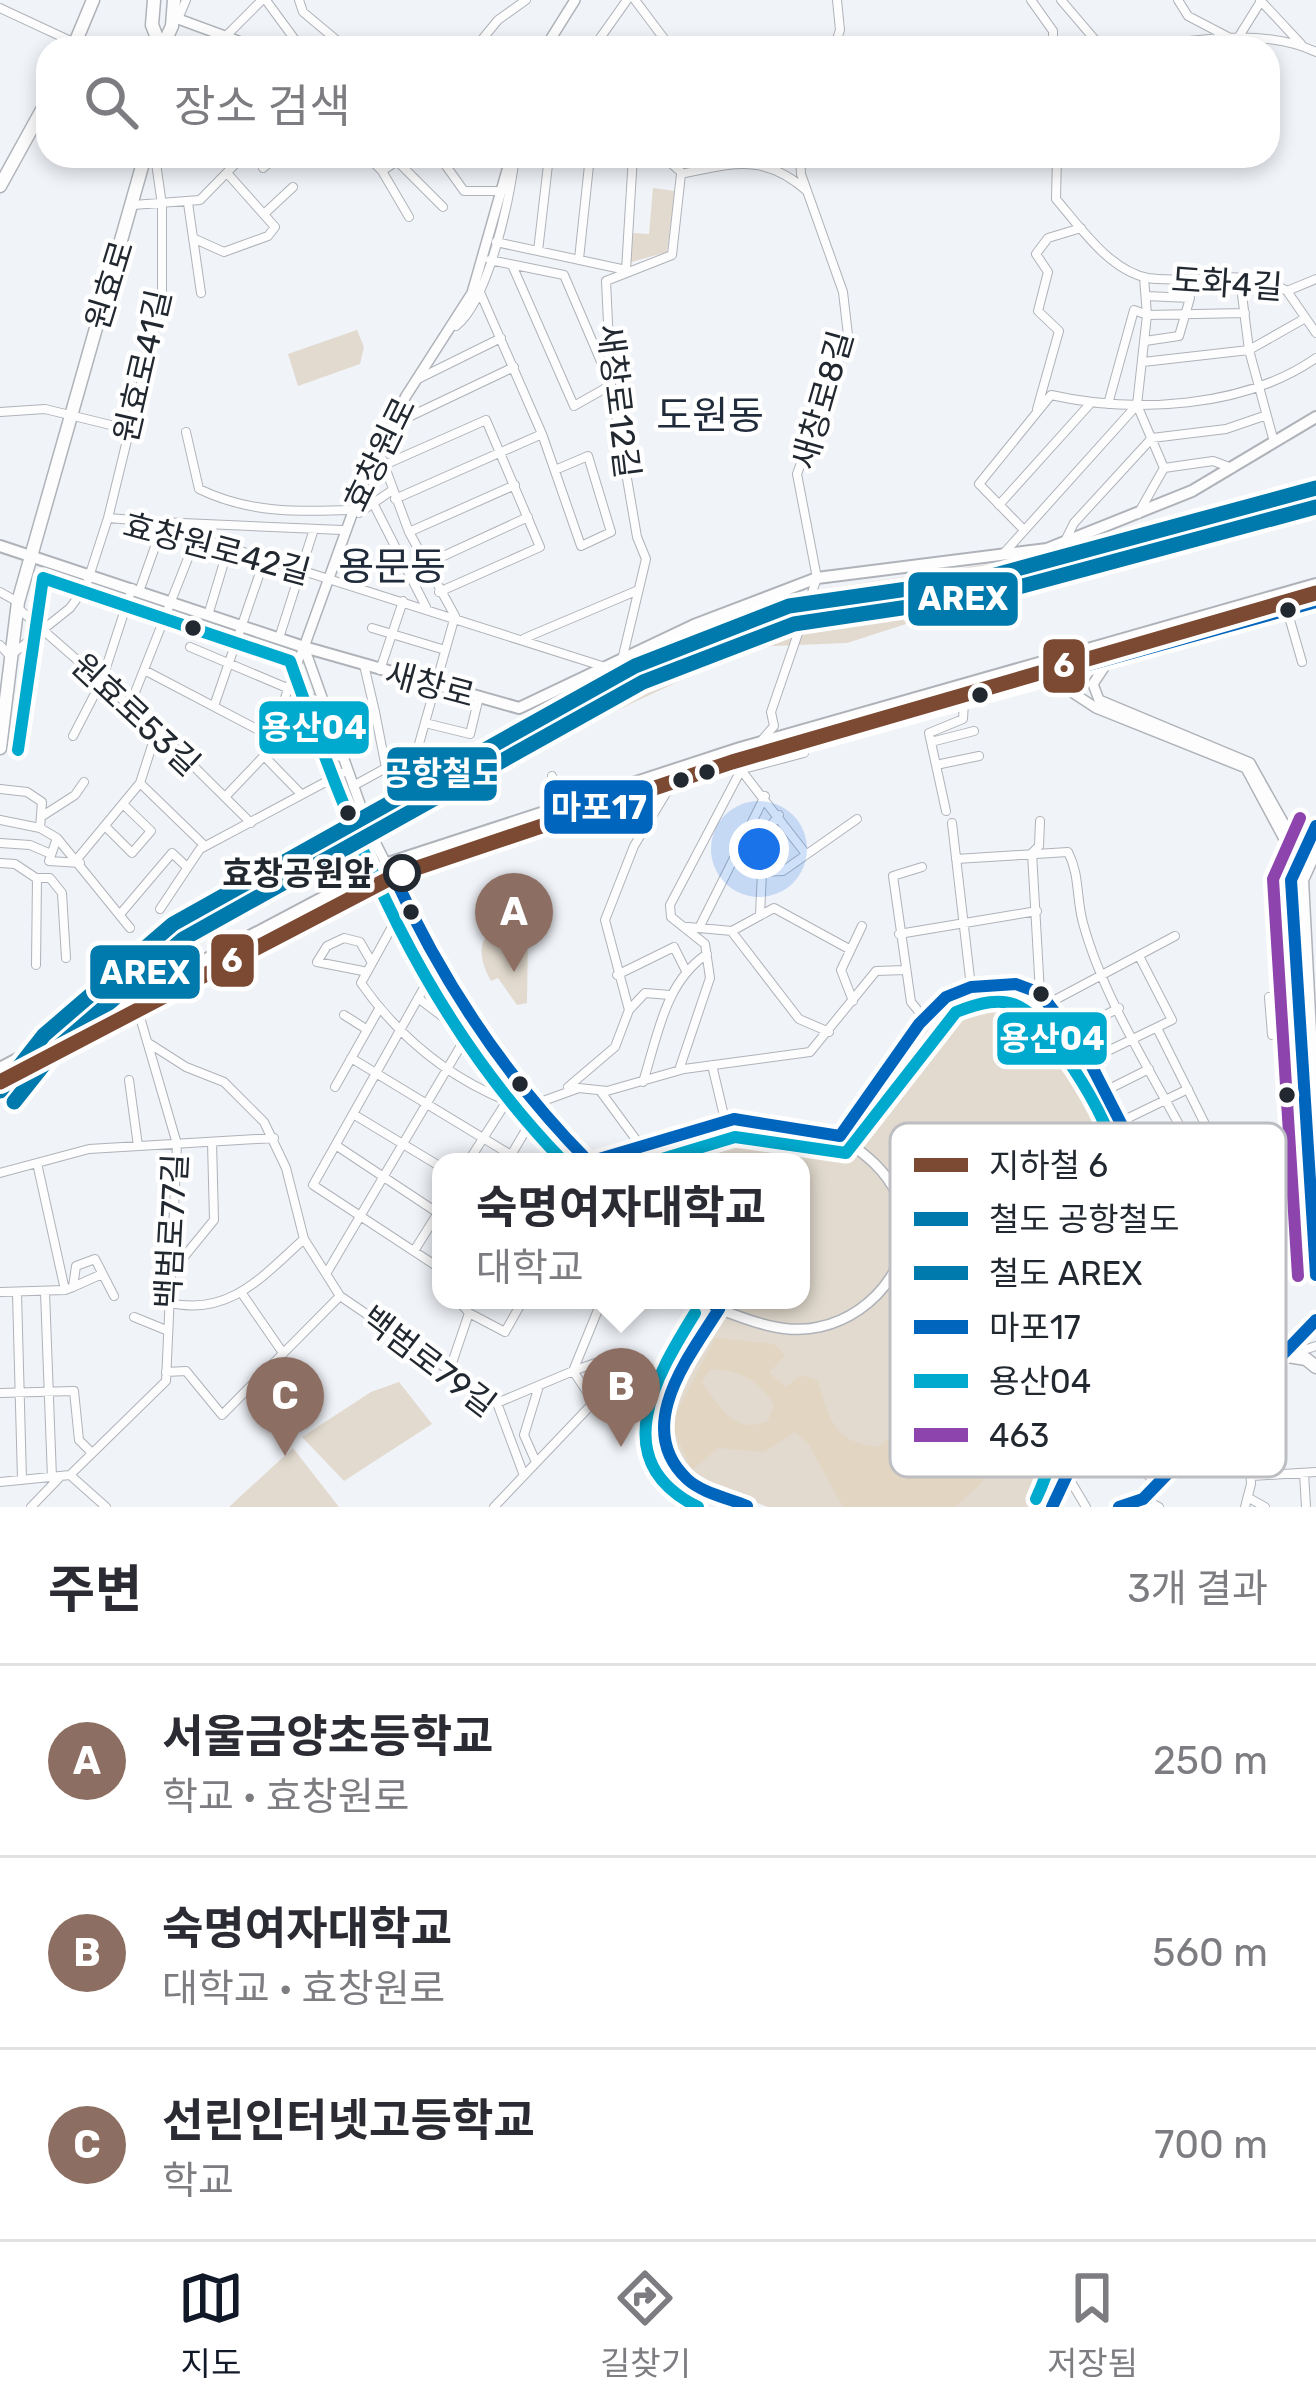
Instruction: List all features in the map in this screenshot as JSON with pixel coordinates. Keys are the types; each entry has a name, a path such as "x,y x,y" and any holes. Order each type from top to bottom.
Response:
{"main road":[{"path":"78,36 94,0"},
{"path":"144,0 162,3 176,18 168,36"},
{"path":"162,3 162,36"},
{"path":"0,186 36,121"},
{"name":"원효로","path":"0,748 5,650 142,168"},
{"name":"새창로","path":"0,546 174,600 304,647 479,698 528,706 622,660 817,578 1003,554 1064,542 1138,516 1316,417"},
{"path":"448,849 758,742 1316,584"},
{"path":"0,1068 390,868 672,783 1316,602"},
{"path":"1195,620 1191,633 1201,635"},
{"path":"1022,670 1017,683 1027,686"},
{"path":"740,748 740,766"},
{"path":"1314,829 1293,871 1316,1275"},
{"path":"1316,849 1297,888 1300,1034 1316,1148"},
{"path":"0,1078 331,898"},
{"path":"1286,1356 1316,1366"}],"street":[{"path":"185,0 176,18 226,35 264,1 281,0"},
{"path":"299,0 303,12 332,36"},
{"path":"484,36 497,20 526,0"},
{"path":"552,36 575,0"},
{"path":"602,36 631,0 664,36"},
{"path":"837,0 838,36"},
{"path":"1031,0 1053,36"},
{"path":"1061,0 1092,36"},
{"path":"1178,0 1188,16 1229,36"},
{"path":"1237,36 1260,0 1302,45 1316,52"},
{"path":"264,1 292,36"},
{"path":"0,8 56,36"},
{"path":"1280,43 1302,45"},
{"name":"원효로41길","path":"90,574 162,297 162,205 157,168"},
{"path":"133,205 188,203 209,193 232,168"},
{"path":"379,168 409,217"},
{"path":"382,171 385,168"},
{"path":"404,168 443,207"},
{"path":"448,168 464,191 501,191"},
{"name":"효창원로","path":"304,647 342,530 355,512 379,449 472,293 509,168"},
{"path":"456,326 479,290 490,260 511,168"},
{"path":"538,251 548,168"},
{"path":"579,259 589,168"},
{"path":"626,269 632,168"},
{"path":"677,168 684,174"},
{"path":"684,174 704,168"},
{"path":"780,168 807,191"},
{"name":"새창로8길","path":"802,168 843,292 848,335 797,474 817,578"},
{"name":"도화4길","path":"1057,168 1056,199 1113,260 1144,278 1269,279 1287,291 1316,279"},
{"path":"195,239 224,252 268,236 275,227 227,173"},
{"path":"496,242 626,269 672,255 684,174"},
{"path":"264,214 293,188"},
{"path":"188,203 201,293"},
{"path":"1034,416 1059,331 1038,311 1048,272 1036,254 1048,238 1081,228"},
{"path":"490,260 564,275 611,385 574,406 512,265"},
{"name":"새창로12길","path":"622,660 646,559 637,537 611,385 606,281 626,269"},
{"path":"1144,278 1147,315 1137,405 1164,468"},
{"path":"1240,279 1257,384 1274,442"},
{"path":"479,290 542,434 580,546 611,532 588,456 555,470"},
{"path":"1287,291 1302,320 1316,333"},
{"path":"1145,341 1179,336 1190,298 1146,296"},
{"path":"1108,404 1134,310 1147,315 1245,313"},
{"path":"1143,362 1250,350 1302,320"},
{"name":"효창원로","path":"417,380 501,338"},
{"path":"1024,530 979,484 1052,395 1090,404 1137,405 1221,397 1290,376 1316,358"},
{"path":"391,425 514,367"},
{"path":"999,505 1090,404"},
{"path":"1003,554 1137,405"},
{"path":"0,412 70,413 127,429"},
{"path":"1064,542 1074,524 1152,438 1226,429 1264,416"},
{"path":"382,466 486,420 540,547 439,592"},
{"name":"원효로41길","path":"186,433 199,489"},
{"path":"355,512 542,434"},
{"path":"353,786 417,751 455,616 424,565 379,449"},
{"path":"1164,468 1213,461 1232,467"},
{"path":"1138,516 1164,468"},
{"path":"393,548 514,485"},
{"name":"효창원로42길","path":"199,489 276,512 355,512"},
{"path":"373,503 427,608"},
{"name":"효창원로42길","path":"108,518 146,521 607,667"},
{"path":"424,565 528,518"},
{"path":"146,521 342,530"},
{"path":"74,736 102,680 162,527"},
{"path":"279,638 314,529"},
{"path":"130,705 196,538"},
{"path":"209,612 228,549"},
{"path":"214,706 264,561"},
{"path":"5,650 46,631 70,608 90,574"},
{"path":"774,726 771,712 817,578"},
{"path":"525,638 638,590"},
{"name":"원효로53길","path":"0,592 158,730 251,823"},
{"path":"380,670 403,601"},
{"path":"1287,610 1302,662"},
{"path":"372,628 445,650"},
{"path":"190,647 325,704 375,712"},
{"path":"225,797 264,756 304,647"},
{"path":"304,647 353,786 439,961 520,1088 579,1153"},
{"path":"1107,663 1093,684 1099,700 1250,763 1288,831 1295,837 1314,829"},
{"path":"364,665 386,768"},
{"path":"146,671 272,736 344,758"},
{"path":"1052,679 1096,708 1246,768 1283,837 1293,871"},
{"path":"424,723 470,734 479,698"},
{"path":"946,811 929,733 964,719 964,701"},
{"path":"774,726 795,732"},
{"path":"758,742 774,726"},
{"path":"57,838 49,861 79,860 140,783 158,730"},
{"path":"931,742 974,731"},
{"path":"740,766 804,753"},
{"path":"264,756 301,794"},
{"path":"937,765 979,756"},
{"path":"740,766 806,854"},
{"path":"740,766 670,905 671,917 694,927 732,931 774,908 849,949"},
{"path":"160,909 205,846 348,770"},
{"path":"552,776 565,805"},
{"path":"43,815 74,795 84,782"},
{"path":"140,783 205,846"},
{"path":"628,1010 605,920 634,846 672,783"},
{"path":"0,789 26,791 42,802 40,828"},
{"path":"694,927 765,796"},
{"path":"107,828 132,853 151,831 125,806"},
{"path":"760,915 763,872 748,854 779,815"},
{"path":"763,872 783,871 857,819"},
{"path":"0,820 40,828 57,838 122,912 130,928"},
{"path":"1032,853 1039,846 1040,821"},
{"path":"952,823 970,987"},
{"path":"0,843 30,845 51,854"},
{"path":"956,859 1067,852 1078,872 1084,925 1103,976 1178,1123"},
{"path":"122,912 172,853 187,867"},
{"path":"1032,853 1040,993"},
{"path":"0,863 15,864 37,878 50,878 62,892 66,958"},
{"path":"922,867 893,876 911,1002 925,1019"},
{"path":"36,964 37,878"},
{"path":"899,934 1037,910"},
{"path":"393,925 363,971 361,983 398,1031 446,1069 507,1101"},
{"path":"853,1001 841,970 862,926"},
{"path":"679,1071 710,978 707,954 694,927"},
{"path":"732,931 799,1019 829,1032"},
{"path":"1051,1002 1175,936"},
{"path":"363,971 317,962 327,946 344,938 360,943 370,961"},
{"path":"617,975 674,947 685,968"},
{"path":"644,1082 670,995 685,968 707,954"},
{"path":"1089,1060 1172,1020 1139,956"},
{"path":"432,1262 313,1185 439,961"},
{"path":"562,1091 600,1090 712,1065 810,1052 876,971 905,970"},
{"path":"839,1136 925,1019 946,997 970,987 1016,984 1051,1002 1089,1060 1120,1122 1188,1089"},
{"path":"512,1153 535,1108 615,1047 628,1010 645,993 670,995"},
{"path":"1269,997 1272,1035 1300,1034"},
{"path":"418,998 467,1034"},
{"name":"백범로77길","path":"132,1004 150,1044 177,1144 166,1376"},
{"path":"1072,1032 1119,1008"},
{"path":"334,1087 379,1009"},
{"path":"344,1015 366,1030"},
{"path":"326,1274 476,1020"},
{"path":"1157,1028 1205,1123"},
{"name":"백범로79길","path":"150,1044 186,1067 224,1082 274,1138 304,1239 340,1296 497,1403 523,1473"},
{"path":"351,1058 502,1153"},
{"path":"712,1065 725,1120"},
{"path":"1105,1091 1149,1069"},
{"path":"129,1079 138,1146"},
{"path":"472,1153 520,1088"},
{"path":"600,1090 640,1144"},
{"path":"353,1114 432,1162"},
{"path":"614,1153 725,1120 756,1119 839,1136 876,1163 890,1183"},
{"path":"551,1153 557,1132"},
{"path":"0,1173 89,1149 274,1138"},
{"path":"168,1278 214,1220 212,1142"},
{"path":"337,1146 432,1207"},
{"path":"37,1162 69,1288"},
{"path":"414,1251 432,1224"},
{"path":"166,1302 189,1308 243,1295 304,1239"},
{"path":"69,1288 76,1266 95,1259 114,1296"},
{"path":"0,1292 69,1288 102,1274"},
{"path":"747,1507 688,1480 666,1449 661,1414 719,1310 761,1325 819,1328 862,1306 890,1280"},
{"path":"45,1292 61,1476"},
{"path":"17,1293 22,1480"},
{"path":"243,1295 283,1353"},
{"path":"31,1507 166,1376 186,1371 222,1415 340,1296"},
{"path":"466,1309 505,1332 519,1309"},
{"path":"573,1371 598,1309"},
{"path":"449,1372 469,1313"},
{"name":"백범로77길","path":"134,1317 166,1330"},
{"path":"1286,1351 1316,1320"},
{"path":"1286,1354 1316,1346"},
{"path":"497,1403 615,1357"},
{"path":"494,1507 594,1402 573,1371"},
{"path":"535,1460 524,1435 540,1385"},
{"path":"0,1393 74,1391 79,1440 91,1451"},
{"path":"1286,1474 1316,1472"},
{"path":"1304,1473 1306,1507"},
{"path":"0,1482 61,1476 106,1507"},
{"path":"1052,1507 1066,1477"},
{"path":"1068,1477 1086,1507"},
{"path":"1150,1477 1157,1483"},
{"path":"1119,1507 1143,1499 1163,1477"},
{"path":"1143,1499 1159,1507"},
{"path":"1247,1502 1265,1507"}],"shaded area":[{"path":"653,188 675,191 667,252 628,263 632,233 649,234"},
{"path":"357,330 364,347 360,364 298,386 288,354"},
{"path":"1133,525 1139,557 1021,587 847,643 752,647 607,715 389,834 376,807 670,648 823,589 1048,555"},
{"path":"514,918 528,932 527,1003 517,1005 498,978 491,981 482,960 487,935"},
{"path":"1015,987 1037,995 1081,1053 1114,1123 890,1123 890,1477 1063,1477 1049,1507 768,1507 689,1477 669,1447 664,1415 722,1309 810,1309 810,1153 678,1153 705,1132 726,1126 774,1125 844,1135 936,1010 956,996"},
{"path":"715,1338 774,1344 785,1355 769,1373 786,1387 801,1375 818,1381 842,1434 877,1447 890,1438 890,1477 984,1477 955,1507 843,1507 808,1443 795,1432 764,1452 718,1448 692,1470 671,1424","holes":["709,1370 738,1374 762,1389 774,1405 768,1421 756,1425 736,1422 702,1383"]},
{"path":"399,1382 432,1424 344,1481 302,1437 371,1392"},
{"path":"293,1448 339,1507 229,1507"}],"metro line":[{"name":"6","path":"0,1082 396,875 732,762 1316,593"}],"rail line":[{"name":"공항철도","path":"0,1091 44,1035 173,924 635,666 789,606 984,578 1316,488"},
{"name":"AREX","path":"14,1102 57,1048 183,939 643,682 794,624 989,595 1316,507"}],"transit line":[{"name":"용산04","path":"18,750 43,578 290,661 341,798 399,927 471,1049 556,1153"},
{"name":"마포17","path":"580,1153 478,1027 432,953 393,874 738,762 1316,602"},
{"name":"463","path":"1298,1276 1273,879 1300,818"},
{"name":"마포17","path":"1316,826 1291,880 1316,1275"},
{"name":"마포17","path":"619,1153 734,1119 840,1136 919,1024 946,997 971,987 1016,984 1040,993 1084,1051 1121,1123"},
{"name":"용산04","path":"682,1153 735,1137 846,1153 956,1012 990,1002 1014,1004 1035,1018 1064,1055 1104,1123"},
{"name":"마포17","path":"719,1309 671,1392 665,1437 671,1459 687,1479 747,1506"},
{"name":"용산04","path":"695,1313 654,1390 646,1442 653,1466 670,1488 698,1507"},
{"name":"마포17","path":"1286,1351 1316,1320"},
{"name":"용산04","path":"1036,1499 1044,1477"},
{"name":"마포17","path":"1052,1507 1066,1477"},
{"name":"마포17","path":"1119,1507 1143,1499 1164,1477"}],"place":[{"name":"효창공원앞","path":"402,873"},
{"name":"서울금양초등학교","path":"514,972"},
{"name":"숙명여자대학교","path":"621,1447"},
{"name":"선린인터넷고등학교","path":"285,1456"}],"district":[{"name":"도원동","path":"710,415"},
{"name":"용문동","path":"392,566"}]}
